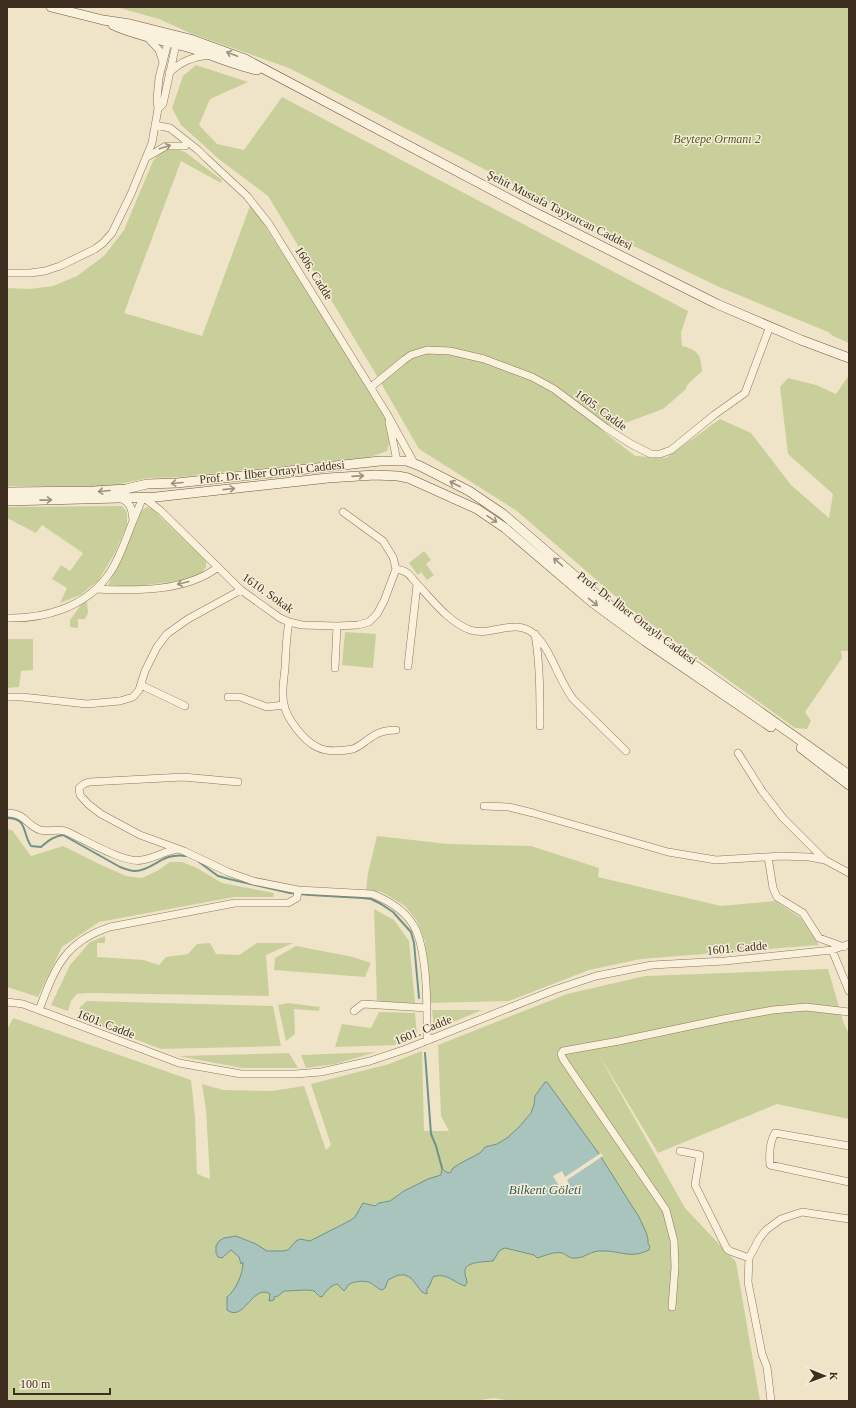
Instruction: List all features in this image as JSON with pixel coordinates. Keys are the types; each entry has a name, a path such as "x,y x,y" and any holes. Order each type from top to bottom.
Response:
{"street":[{"name":"Şehit Mustafa Tayyarcan Caddesi","path":"51,7 103,20 130,24 173,39 245,59 266,72 460,172 532,211 673,282 718,304 849,358"},
{"name":"Şehit Mustafa Tayyarcan Caddesi","path":"103,20 128,32 147,37 173,39 209,55 244,67 266,72"},
{"path":"147,37 159,50 163,62"},
{"path":"7,273 30,273 45,271 72,261 104,243 112,233 131,194 152,143 158,109 157,98 159,78 163,62 173,39"},
{"path":"158,109 163,104 169,73 173,39"},
{"path":"169,73 187,60 209,55"},
{"name":"1606. Cadde","path":"155,125 170,128 198,150 247,196 269,224 371,387 414,463"},
{"name":"1606. Cadde","path":"164,127 185,146 196,154 204,157"},
{"path":"146,157 166,146 185,146"},
{"name":"1605. Cadde","path":"371,387 411,355 427,350 450,351 484,359 532,377 554,389 630,444 651,454 660,454 671,450 745,392 770,326"},
{"name":"1606. Cadde","path":"387,414 396,460"},
{"path":"396,460 396,470 398,476"},
{"name":"Prof. Dr. İlber Ortaylı Caddesi","path":"7,492 126,489 145,484 177,483 380,461 396,460 414,463 469,491 503,514 604,601 849,775"},
{"path":"408,478 413,474 415,468 414,463"},
{"name":"Prof. Dr. İlber Ortaylı Caddesi","path":"7,501 122,498 150,499 328,478 375,475 408,478 477,509 505,528 593,603 645,641 802,748 849,785"},
{"path":"139,506 148,503 152,496 152,486 145,484"},
{"path":"122,498 128,502 131,507 133,521"},
{"path":"7,618 38,616 55,611 79,601 96,590 107,578 114,566 139,506 150,499"},
{"name":"1610. Sokak","path":"150,499 241,590 280,618 289,622 302,625 337,626 358,625 369,622 377,614 384,601 396,569"},
{"path":"343,512 382,541 393,557 396,569 403,570 410,574 417,584 449,617 469,630 480,632 521,627 528,629 535,634 542,641 565,689 573,699 626,751"},
{"path":"96,590 149,589 179,585 199,579 218,567"},
{"path":"408,666 417,584"},
{"path":"7,697 22,697 88,704 120,701 133,697 139,690 149,662 157,647 167,634 188,619 241,590"},
{"path":"289,622 285,642 284,704 293,723 311,742 316,747 323,749 331,750 353,748 358,747 378,733 396,730"},
{"path":"335,668 337,626"},
{"path":"535,634 539,672 540,726"},
{"path":"141,685 185,706"},
{"path":"228,697 240,697 267,707 284,704"},
{"path":"738,752 762,791 801,838 825,860 849,873"},
{"path":"238,782 183,776 89,782 79,788 80,795 88,804 101,814 140,835 178,849 228,872 253,881 298,893 372,894 383,898 406,915 416,930 422,951 427,1008 427,1040"},
{"path":"484,806 510,807 668,852 716,860 768,857 809,857 825,860"},
{"path":"7,813 20,815 40,830 49,831 59,829 65,831 117,856 130,860 142,860 155,857 168,850 178,849"},
{"path":"768,857 772,888 777,897 803,913 819,938 847,945"},
{"path":"39,1010 50,982 63,957 80,941 100,930 235,903 288,903 298,893"},
{"name":"1601. Cadde","path":"7,1002 23,1004 179,1063 241,1074 295,1074 321,1072 370,1061 406,1049 554,990 596,976 652,965 725,961 832,950 847,945"},
{"path":"832,950 849,991"},
{"path":"354,1011 363,1004 427,1008"},
{"path":"672,1306 675,1266 674,1240 666,1210 567,1066 561,1054 563,1051 619,1042 723,1019 773,1010 806,1007 849,1012"},
{"path":"849,1146 776,1133 771,1140 769,1156 770,1165 849,1182"},
{"path":"680,1151 700,1155 694,1185 727,1249 749,1258"},
{"path":"771,1401 766,1367 762,1354 748,1282 749,1258 759,1239 766,1230 781,1219 802,1212 849,1219"}],"green space":[{"name":"Beytepe Ormanı 2","path":"116,7 849,7 849,343 833,336 828,332 717,286 615,237 289,68 190,33 159,19"},
{"path":"196,65 248,82 210,99 199,125 217,144 244,150 282,97 688,311 681,333 682,346 692,349 698,354 701,361 702,371 688,384 685,390 663,409 628,422 599,428 635,456 666,458 720,419 751,433 791,485 829,518 833,494 788,454 780,387 788,378 816,385 836,394 849,375 849,651 841,651 842,658 805,712 811,721 807,729 795,728 630,609 517,511 419,449 374,371 268,196 220,160 181,125 172,108 183,76"},
{"path":"173,148 185,152 222,180 221,183 181,161 124,313 202,336 250,206 258,214 385,415 390,439 387,451 370,457 181,477 149,478 110,486 7,486 7,288 30,289 53,286 77,276 104,256 124,230 153,161 161,151"},
{"path":"122,506 127,512 127,525 115,553 98,581 80,595 60,603 67,588 52,579 61,565 70,571 83,553 42,525 36,533 7,518 7,507"},
{"path":"147,507 152,509 206,561 206,567 201,574 183,580 133,587 108,585 123,555 142,510"},
{"path":"424,551 431,560 426,564 434,575 427,580 421,572 418,575 409,563"},
{"path":"85,602 87,602 88,613 85,619 78,619 78,628 70,627 70,620"},
{"path":"345,632 376,634 373,668 342,665"},
{"path":"7,639 33,639 33,670 21,671 19,687 7,688"},
{"path":"7,829 12,830 31,856 63,846 126,876 142,878 157,871 170,862 182,862 197,868 222,883 274,893 273,897 234,897 99,922 62,947 38,997 7,987"},
{"path":"377,836 448,844 531,846 599,868 598,877 721,906 775,901 801,918 819,945 641,959 589,970 509,1001 431,1003 425,942 417,921 405,906 382,892 366,890 368,873"},
{"path":"374,909 394,920 409,941 415,1003 377,1002"},
{"path":"105,936 105,943 97,943 97,957 144,960 159,965 166,957 188,954 197,944 210,943 216,954 239,955 257,943 293,943 266,955 269,996 87,993 77,994 71,1001 68,1011 51,1005 70,965 90,942"},
{"path":"296,946 353,957 371,963 365,977 274,970 275,958"},
{"path":"828,969 844,1024 849,1034 849,1119 777,1104 658,1153 596,1050 685,1208 736,1262 760,1401 511,1401 494,1398 474,1401 7,1401 7,1030 13,1018 191,1080 195,1117 197,1174 210,1179 206,1110 202,1084 223,1090 272,1091 304,1086 326,1150 331,1145 311,1084 389,1064 422,1051 424,1131 449,1131 441,1116 438,1045 567,994 645,976"},
{"path":"87,1001 273,1006 281,1046 161,1049 77,1017 80,1007"},
{"path":"288,1003 320,1007 319,1011 294,1009 295,1034 286,1041 278,1005"},
{"path":"432,1010 482,1010 434,1030"},
{"path":"379,1012 415,1013 417,1036 396,1045 335,1047 342,1024 371,1028"},
{"path":"376,1052 335,1064 306,1068 301,1055"},
{"path":"289,1053 298,1068 242,1068 178,1056"}],"water":[{"name":"Bilkent Göleti","path":"545,1082 547,1082 599,1154 639,1217 646,1232 648,1244 650,1246 649,1250 636,1254 599,1251 579,1258 570,1257 562,1253 556,1253 537,1258 534,1255 505,1248 500,1250 493,1261 475,1263 467,1266 465,1269 465,1274 467,1283 465,1286 446,1277 433,1277 429,1287 427,1288 427,1294 422,1292 411,1278 405,1275 398,1275 388,1280 385,1288 382,1290 369,1282 363,1281 348,1285 344,1291 337,1284 328,1289 322,1297 312,1290 284,1291 278,1296 274,1297 274,1300 269,1301 270,1294 264,1292 258,1294 244,1308 238,1311 233,1313 227,1310 227,1297 238,1281 242,1272 243,1262 241,1264 239,1257 231,1250 222,1258 218,1257 216,1253 216,1246 219,1241 224,1238 236,1236 256,1244 267,1251 288,1250 296,1241 300,1239 310,1241 351,1220 355,1217 363,1203 375,1206 379,1203 390,1201 404,1191 428,1179 441,1175 442,1168 446,1172 450,1173 453,1168 480,1153 485,1147 497,1144 507,1138 519,1127 531,1113 535,1096"}],"pier":[{"path":"601,1153 603,1156 567,1180 570,1186 562,1191 553,1176 562,1171 565,1177"}],"waterway":[{"path":"7,818 14,819 21,823 31,846 41,847 54,838 63,835 120,867 129,870 142,870 164,859 177,855 186,856"},
{"path":"199,862 218,876 229,879 290,893 363,898 371,899 381,904 393,912 411,932 414,943 419,998"},
{"path":"425,1053 431,1134 442,1168"}]}
